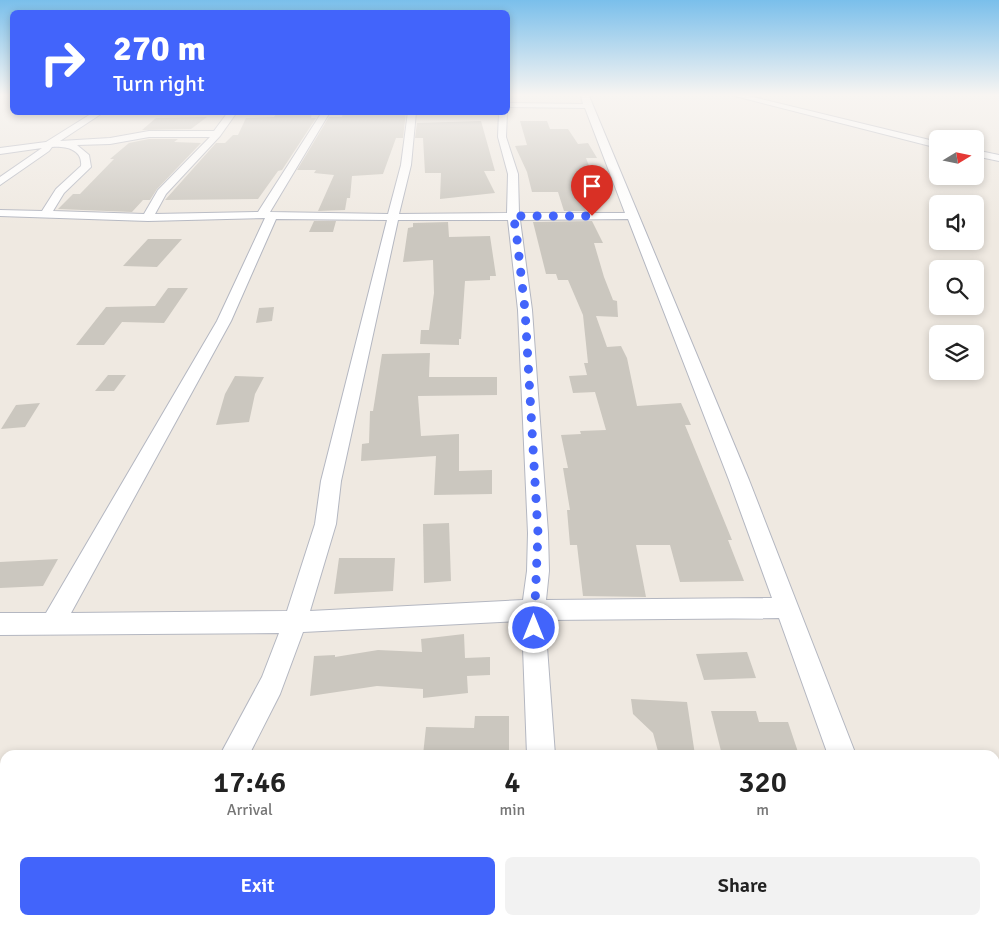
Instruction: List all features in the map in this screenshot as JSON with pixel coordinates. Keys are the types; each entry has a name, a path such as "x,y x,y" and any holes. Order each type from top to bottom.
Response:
{"street":[{"path":"0,182 57,139"},
{"path":"0,151 49,144 120,139"},
{"path":"148,218 154,203 162,192 212,139"},
{"path":"53,623 224,321 267,215 310,139"},
{"path":"237,750 272,686 297,622 324,531 331,481 406,165 409,139"},
{"path":"503,139 513,174 513,216 525,310 538,533 538,571 534,610 541,750"},
{"path":"601,139 739,480 840,750"},
{"path":"914,139 929,143"},
{"path":"46,214 60,190 86,167 86,157 81,150 67,144"},
{"path":"984,155 999,158"},
{"path":"0,213 148,218 267,215 393,217 632,216"},
{"path":"0,624 297,622 534,610 786,608"}],"building":[{"path":"148,139 178,139 174,142 201,143 157,189 150,200 143,200 132,212 58,209 73,194 80,194 114,159 110,159 129,143"},
{"path":"229,139 302,139 282,170 278,171 258,199 165,200 216,143 225,143"},
{"path":"316,139 396,139 383,174 352,176 350,198 347,198 345,210 318,211 334,175 314,173 316,170 297,170"},
{"path":"423,139 486,139 495,171 484,171 495,193 440,199 441,173 425,173"},
{"path":"525,139 575,139 578,144 588,143 597,158 586,158 602,200 581,201 586,211 564,211 558,192 532,192 527,172 515,146 527,145"},
{"path":"314,221 336,221 333,232 309,232"},
{"path":"592,221 603,243 594,243 604,277 613,300 617,301 618,317 596,316 607,347 621,346 627,358 637,406 681,403 691,425 685,425 732,540 728,540 744,581 680,582 670,545 636,545 646,597 583,596 577,545 570,545 567,510 570,510 563,468 568,468 561,435 581,434 580,431 606,430 595,392 573,393 569,376 587,375 584,363 588,363 583,315 568,280 558,280 556,274 546,274 533,222"},
{"path":"448,222 449,237 490,236 496,276 490,276 490,280 465,281 459,345 420,344 421,330 429,330 434,293 433,260 403,262 408,228 413,227 413,223"},
{"path":"148,239 182,239 157,267 123,266"},
{"path":"168,288 188,288 164,323 122,322 104,345 76,345 106,307 155,306"},
{"path":"274,307 272,321 256,323 259,308"},
{"path":"430,353 429,377 497,377 497,395 418,396 421,436 459,434 459,471 492,470 492,494 434,495 436,456 361,461 362,444 369,443 370,411 373,411 382,354"},
{"path":"108,375 126,375 114,391 95,391"},
{"path":"235,376 264,377 255,394 249,422 216,425 225,394"},
{"path":"40,403 25,427 1,429 16,405"},
{"path":"449,523 451,581 424,583 423,524"},
{"path":"339,558 395,558 393,591 334,594"},
{"path":"58,559 43,586 0,588 0,562"},
{"path":"464,634 465,658 490,657 490,675 467,676 468,693 423,698 423,689 377,686 310,696 314,656 335,655 335,657 378,650 422,652 421,639"},
{"path":"747,652 756,678 704,680 696,654"},
{"path":"631,699 687,702 694,750 658,750 653,733 633,714"},
{"path":"711,711 756,711 759,722 788,722 797,750 721,750"},
{"path":"475,716 509,716 509,750 424,750 426,727 474,728"}],"route":[{"path":"534,628 538,571 538,533 527,377 525,310 513,216 592,216"}]}
